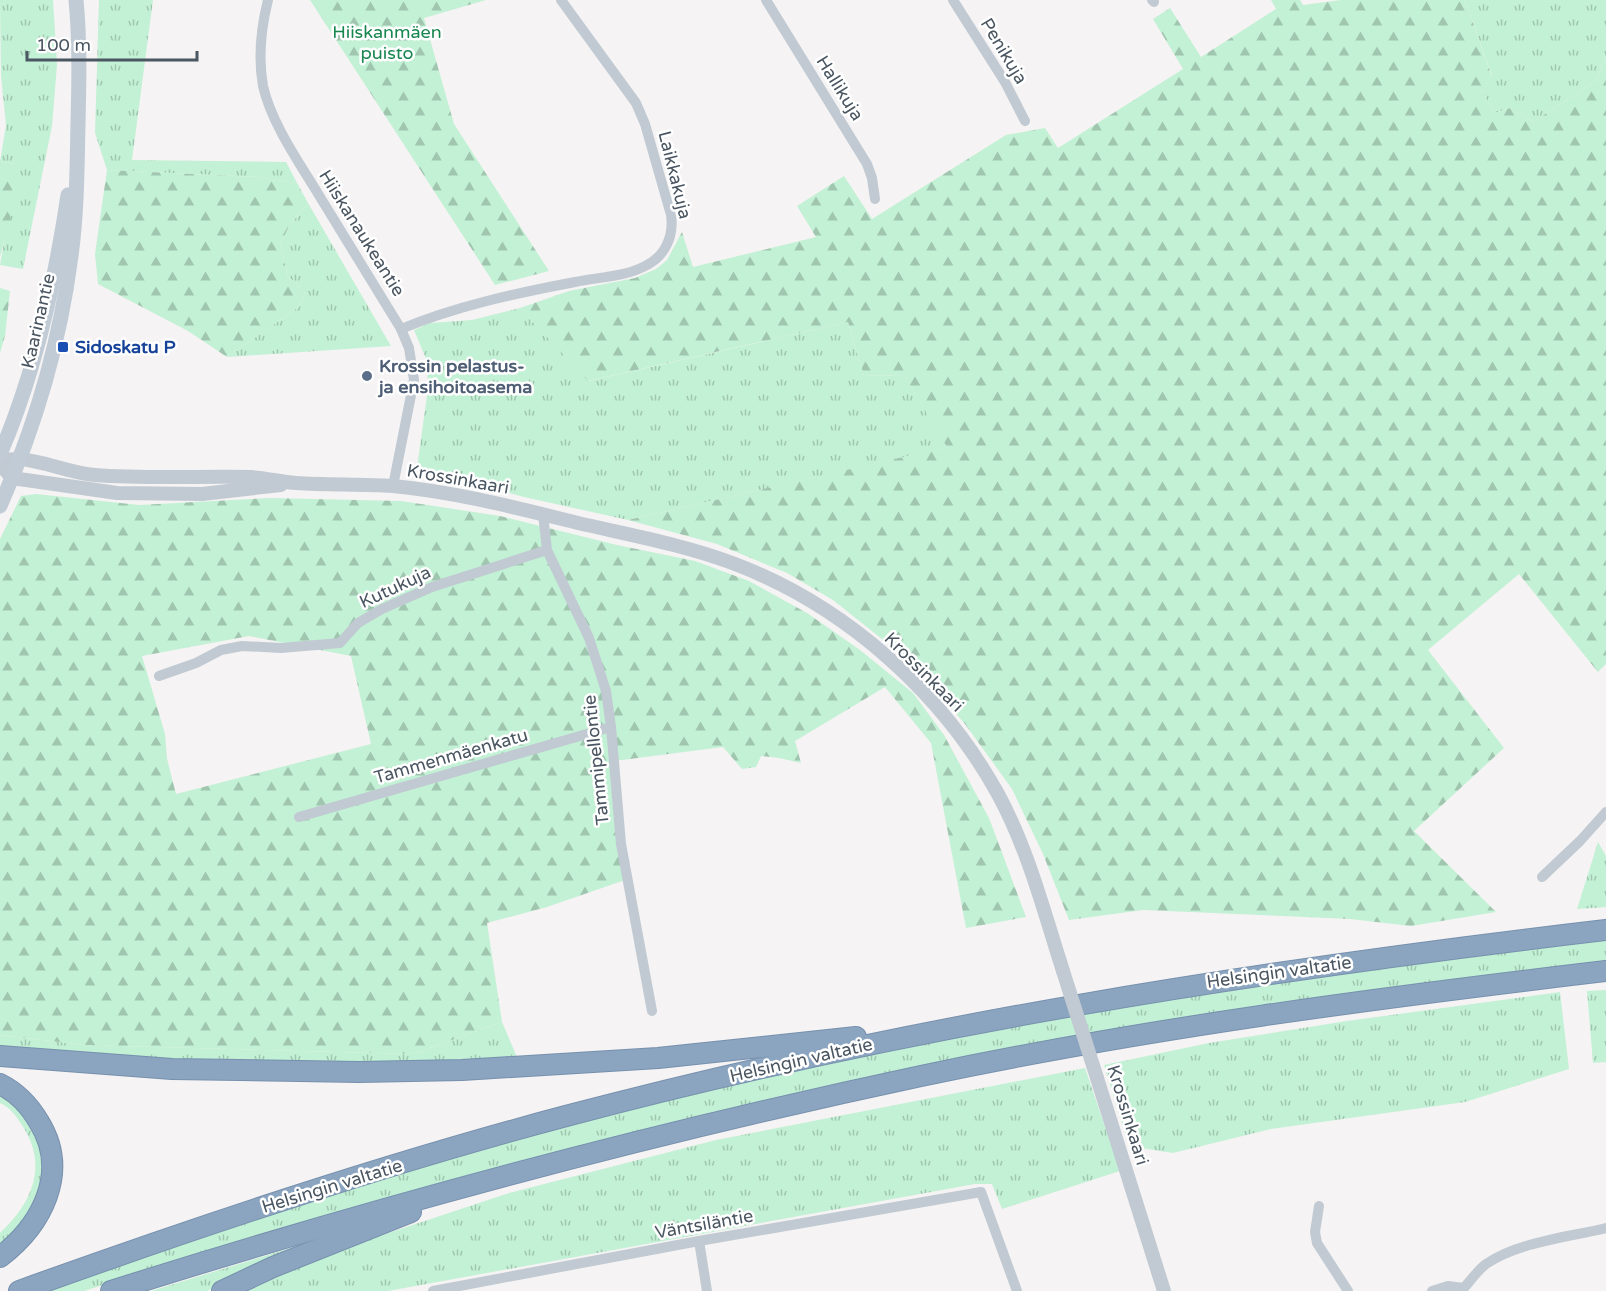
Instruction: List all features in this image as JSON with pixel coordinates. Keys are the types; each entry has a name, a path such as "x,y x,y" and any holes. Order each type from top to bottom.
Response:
{"highway":[{"name":"Helsingin valtatie","path":"19,1291 256,1209 554,1120 714,1080 945,1028 1220,980 1458,947 1606,930"},
{"name":"Helsingin valtatie","path":"111,1291 326,1225 497,1177 710,1124 923,1076 1110,1041 1465,988 1606,971"},
{"path":"0,1056 172,1069 360,1072 462,1070 658,1058 945,1028"},
{"path":"0,1084 22,1098 42,1126 49,1143 53,1171 51,1186 40,1214 22,1238 0,1257"},
{"path":"222,1291 273,1267 497,1177"}],"main road":[{"name":"Kaarinantie","path":"0,506 20,459 52,355 67,287 76,205 79,69 76,0"},
{"name":"Kaarinantie","path":"0,454 23,396 36,346 67,201 78,136"}],"street":[{"name":"Hiiskanaukeantie","path":"268,0 263,25 261,68 264,88 272,110 297,159 401,329 413,365 414,380 393,486"},
{"name":"Laikkakuja","path":"401,329 462,308 636,270 654,261 670,239 671,214 640,113 629,94 561,0"},
{"name":"Hallikuja","path":"766,0 867,164 875,199"},
{"name":"Penikuja","path":"953,0 1005,82 1025,121"},
{"name":"Krossinkaari","path":"295,483 255,490 202,495 117,493 12,478 0,462 20,459 100,476 255,477 295,483 393,486 503,504 699,552 767,578 835,616 897,665 920,688 962,738 1000,797 1027,859 1164,1291"},
{"name":"Tammipellontie","path":"543,514 547,550 592,647 606,691 621,844 652,1011"},
{"name":"Kutukuja","path":"159,676 196,663 221,650 242,646 281,648 340,643 358,623 432,586 547,550"},
{"name":"Tammenmäenkatu","path":"299,817 611,727"},
{"path":"1542,877 1580,841 1606,812"},
{"name":"Väntsiläntie","path":"433,1291 699,1241 981,1192 1017,1291"},
{"path":"1319,1206 1315,1232 1317,1243 1348,1291"},
{"path":"1432,1291 1448,1286 1466,1290 1484,1266 1501,1255 1517,1249 1606,1228"},
{"path":"699,1241 707,1291"}],"green space":[{"path":"0,0 53,0 57,65 52,126 23,269 0,265 18,164 0,162 6,125 1,76"},
{"path":"99,0 153,0 132,160 286,162 297,183 258,177 107,170 95,133"},
{"name":"Hiiskanmäen puisto","path":"310,0 486,0 424,18 454,124 549,271 495,285"},
{"path":"1271,0 1300,0 1303,5 1341,0 1465,0 1492,77 1482,92 1495,113 1510,108 1533,122 1596,81 1606,56 1606,664 1598,672 1519,574 1428,650 1504,748 1414,831 1496,912 1411,926 1350,919 1143,910 1069,920 1043,854 1012,789 965,724 912,663 833,600 787,573 717,544 628,520 947,447 904,375 864,376 848,322 588,381 520,308 569,291 635,278 656,269 667,260 682,232 693,267 816,237 797,206 844,176 872,219 1006,135 1045,128 1058,148 1183,69 1153,19 1170,8 1201,57 1276,9"},
{"path":"1465,0 1606,0 1606,56 1596,81 1533,122 1510,108 1495,113 1482,92 1492,76"},
{"path":"0,162 19,164 16,197 0,257"},
{"path":"107,170 258,177 297,183 308,203 289,226 280,245 288,276 305,293 300,306 227,357 188,331 98,284 95,254"},
{"path":"308,203 391,346 227,357 300,306 305,293 288,276 280,245 289,226"},
{"path":"0,288 10,291 5,336 0,353"},
{"path":"520,308 589,381 848,322 864,376 904,375 948,447 628,520 524,497 417,468 428,388 427,361 414,330 430,323 472,320"},
{"path":"36,494 139,505 270,498 401,501 500,516 617,545 695,561 749,581 807,613 860,650 913,693 944,735 989,818 1026,917 966,928 931,743 885,687 795,741 801,763 761,756 756,767 742,769 723,747 614,761 628,879 547,907 487,923 502,1022 413,1054 85,1045 0,1035 0,539 21,496","holes":["249,636 351,656 371,744 176,794 167,759 165,734 142,656"]},
{"path":"1598,842 1606,856 1606,907 1577,909"},
{"path":"1606,938 1606,961 1399,986 1191,1016 827,1086 688,1119 219,1248 84,1291 46,1291 214,1233 386,1178 534,1134 682,1095 897,1048 1186,993"},
{"path":"1606,990 1606,1062 1593,1063 1587,991"},
{"path":"1560,992 1569,1069 1465,1102 1271,1129 1173,1153 1129,1146 1104,1065 1209,1043 1347,1021"},
{"path":"502,1022 517,1057 413,1063 213,1062 0,1049 0,1035 85,1045 413,1054"},
{"path":"1085,1068 1120,1171 1002,1209 992,1184 975,1184 388,1291 241,1291 301,1262 509,1193 716,1140"},
{"path":"0,1094 9,1098 36,1126 46,1168 31,1215 0,1247 0,1233 21,1209 33,1183 35,1169 30,1140 15,1115 0,1103"},
{"path":"317,1240 207,1291 151,1291"}],"place":[{"name":"Sidoskatu P","path":"63,347"},
{"name":"Krossin pelastus- ja ensihoitoasema","path":"367,376"}]}
